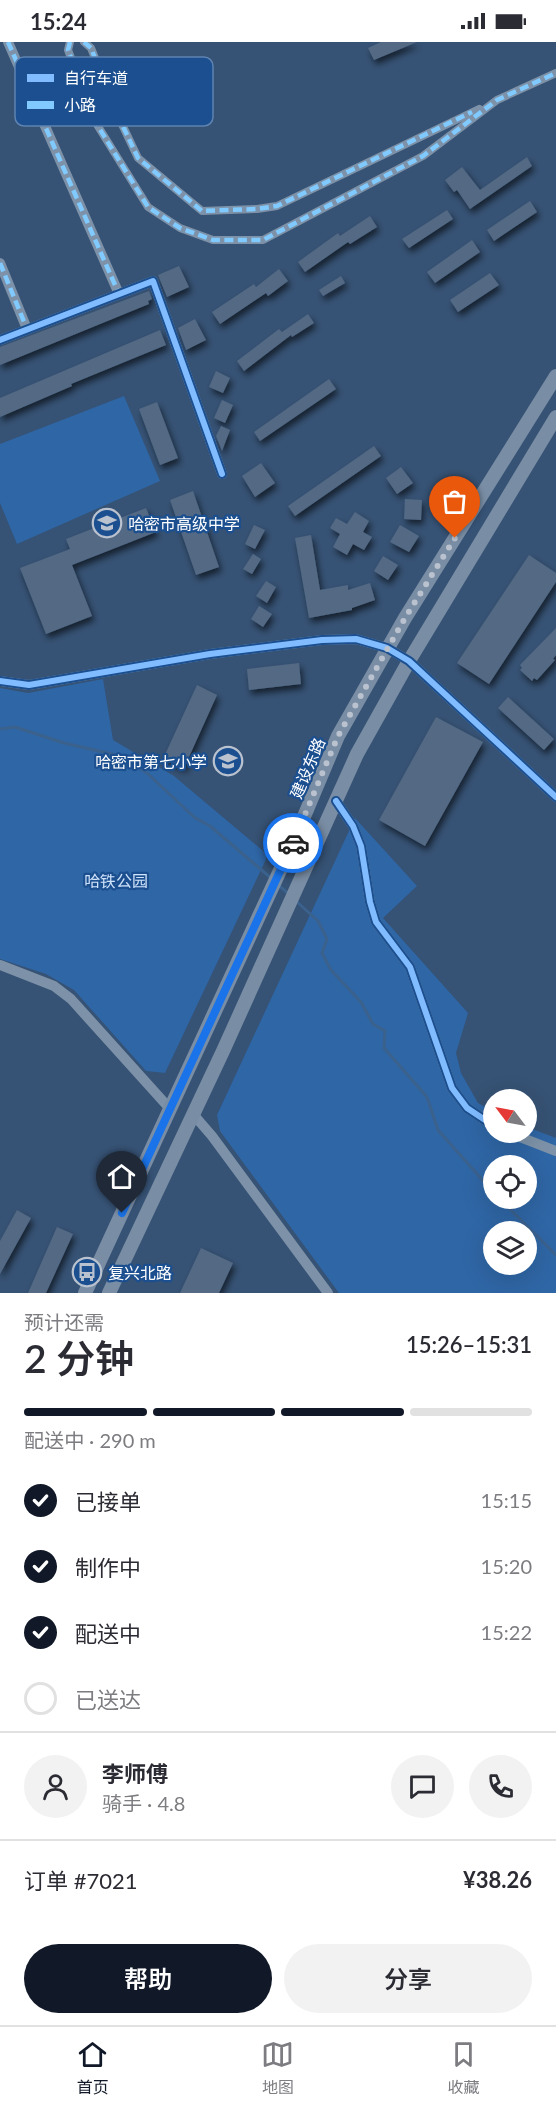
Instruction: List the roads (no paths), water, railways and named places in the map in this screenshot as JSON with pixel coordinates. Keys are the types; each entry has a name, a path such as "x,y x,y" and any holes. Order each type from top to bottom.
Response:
{"main road":[{"name":"建设东路","path":"85,1293 295,838 338,736 387,648 556,376"},
{"path":"109,1293 223,1051 357,754 409,661 556,417"}],"street":[{"path":"8,42 15,58"},
{"path":"70,42 68,50 71,57"},
{"path":"84,42 91,48 94,57"},
{"path":"122,126 138,158 202,211 257,209 277,206 556,73"},
{"path":"98,126 148,207 180,228 213,240 263,240 423,156 497,100"},
{"path":"45,126 119,294"},
{"path":"0,263 27,329"},
{"path":"0,340 153,281 222,474"},
{"path":"0,681 29,685 210,654 322,640 356,639 387,648 409,661 556,797"},
{"path":"336,801 352,826 361,846 370,902 376,922 410,967 452,1088 467,1108 483,1119"},
{"path":"0,965 54,986 71,999 171,1110"},
{"path":"193,1114 212,1136 328,1293"},
{"path":"535,1143 556,1151"}],"waterway":[{"path":"0,729 15,727 64,743 125,757 147,773 194,817 210,826 271,878"},
{"path":"278,885 289,894"},
{"path":"296,901 318,921 327,939 322,953 331,970 361,1002 373,1024 385,1031 384,1048 427,1097 438,1130 483,1181"},
{"path":"510,1209 556,1255"}],"place":[{"name":"哈密市高级中学","path":"107,523"},
{"name":"哈密市第七小学","path":"228,761"},
{"name":"复兴北路","path":"87,1272"}],"park label":[{"name":"哈铁公园","path":"116,880"}]}
